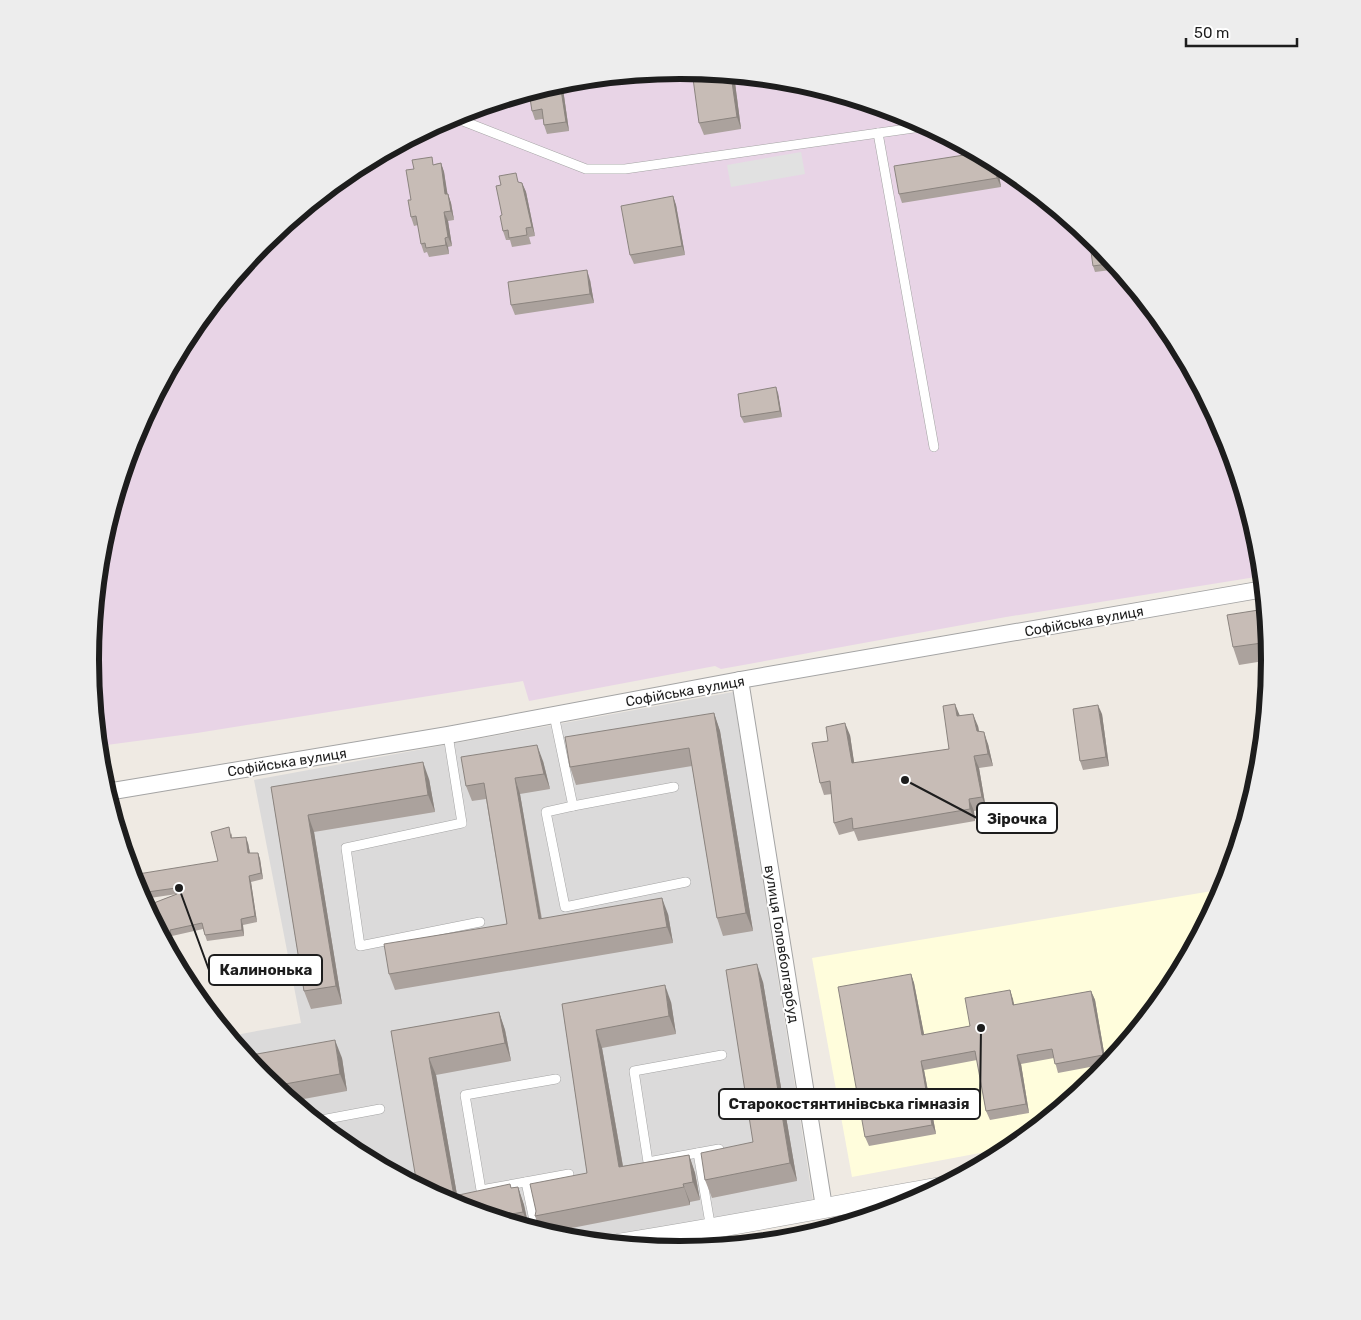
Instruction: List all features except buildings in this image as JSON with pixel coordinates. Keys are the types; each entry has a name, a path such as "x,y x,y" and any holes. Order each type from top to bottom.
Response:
{"street":[{"name":"Софійська вулиця","path":"114,791 448,735 740,680 1258,591"},
{"name":"вулиця Головболгарбуд","path":"740,680 824,1207"},
{"path":"669,1241 712,1238 824,1207 916,1191"}],"lane":[{"path":"463,121 586,169 625,170 914,128"},
{"path":"878,134 934,446"},
{"path":"554,714 573,806"},
{"path":"448,735 462,823 346,848 360,946 480,922"},
{"path":"674,787 546,812 565,907 686,882"},
{"path":"722,1055 634,1071 648,1162 733,1147"},
{"path":"556,1078 465,1095 481,1190 569,1174"},
{"path":"325,1119 380,1109"},
{"path":"698,1153 712,1238"},
{"path":"526,1182 534,1222"}],"shaded area":[{"path":"642,80 719,80 794,90 831,99 903,123 938,139 1003,177 1034,199 1092,249 1118,277 1142,306 1184,369 1218,438 1231,473 1251,547 1256,577 1006,617 721,669 715,666 529,701 523,681 197,733 105,745 100,698 99,660 100,622 110,547 130,473 159,403 197,337 219,306 269,249 327,199 390,157 458,123 494,110 567,90 605,84"},
{"path":"801,152 805,174 731,187 727,165"},
{"path":"733,692 813,1201 611,1237 567,1230 530,1221 458,1197 390,1163 327,1121 269,1071 236,1035 301,1023 254,780"},
{"path":"1214,891 1184,951 1142,1014 1092,1071 1034,1121 990,1151 852,1177 812,958"}],"place":[{"name":"Зірочка","path":"905,780"},
{"name":"Калинонька","path":"179,888"},
{"name":"Старокостянтинівська гімназія","path":"981,1028"}]}
